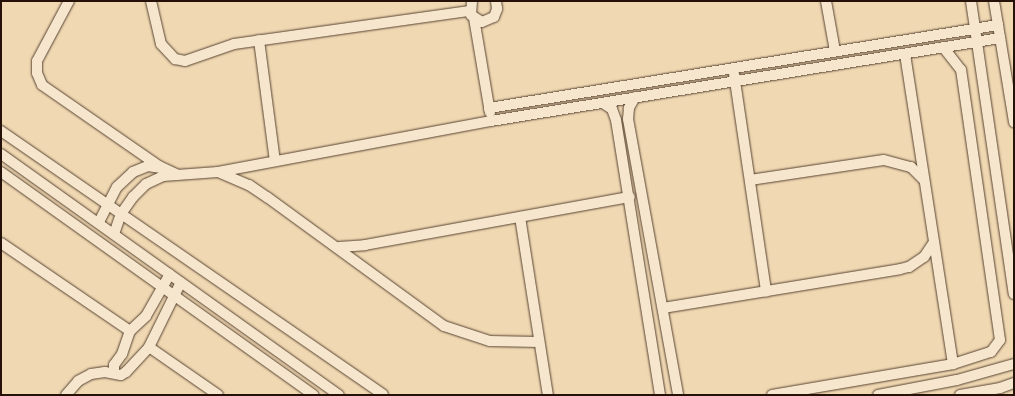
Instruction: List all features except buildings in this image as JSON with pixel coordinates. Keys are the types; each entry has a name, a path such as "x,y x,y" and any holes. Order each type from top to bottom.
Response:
{"street":[{"path":"69,1 37,60 37,73 42,85 165,169 176,174"},
{"path":"151,1 161,44 175,58 185,60 224,46 472,10"},
{"path":"826,1 835,51"},
{"path":"971,1 1014,294"},
{"path":"994,1 1014,122"},
{"path":"472,10 482,22 491,20 496,13 499,2"},
{"path":"472,10 491,121"},
{"path":"489,108 720,69 998,25"},
{"path":"114,234 122,214 133,197 146,184 176,174 218,172 491,121 1000,38"},
{"path":"259,40 275,161"},
{"path":"772,395 953,364 991,352 1000,340 1001,333 961,70 944,48"},
{"path":"905,54 953,364"},
{"path":"734,67 766,292"},
{"path":"720,69 723,82"},
{"path":"630,84 627,91 633,98"},
{"path":"633,98 628,119 678,395"},
{"path":"603,103 615,114 630,197 660,395"},
{"path":"1,131 383,395"},
{"path":"1,154 99,222 339,395"},
{"path":"750,180 884,160 911,167 924,180"},
{"path":"99,222 117,187 133,172 148,166 165,169"},
{"path":"1,172 314,395"},
{"path":"218,172 258,190 339,247 444,326 490,341 539,342"},
{"path":"339,247 358,246 630,197"},
{"path":"520,217 548,395"},
{"path":"662,308 766,292 909,267 924,257 934,242"},
{"path":"1,243 130,331"},
{"path":"114,372 114,365 122,354 130,331 146,316 170,274"},
{"path":"66,395 84,377 98,372 114,372 124,374 149,347 181,282"},
{"path":"149,347 218,395"},
{"path":"878,395 957,380 1014,364"},
{"path":"960,395 1000,388 1014,383"}]}
